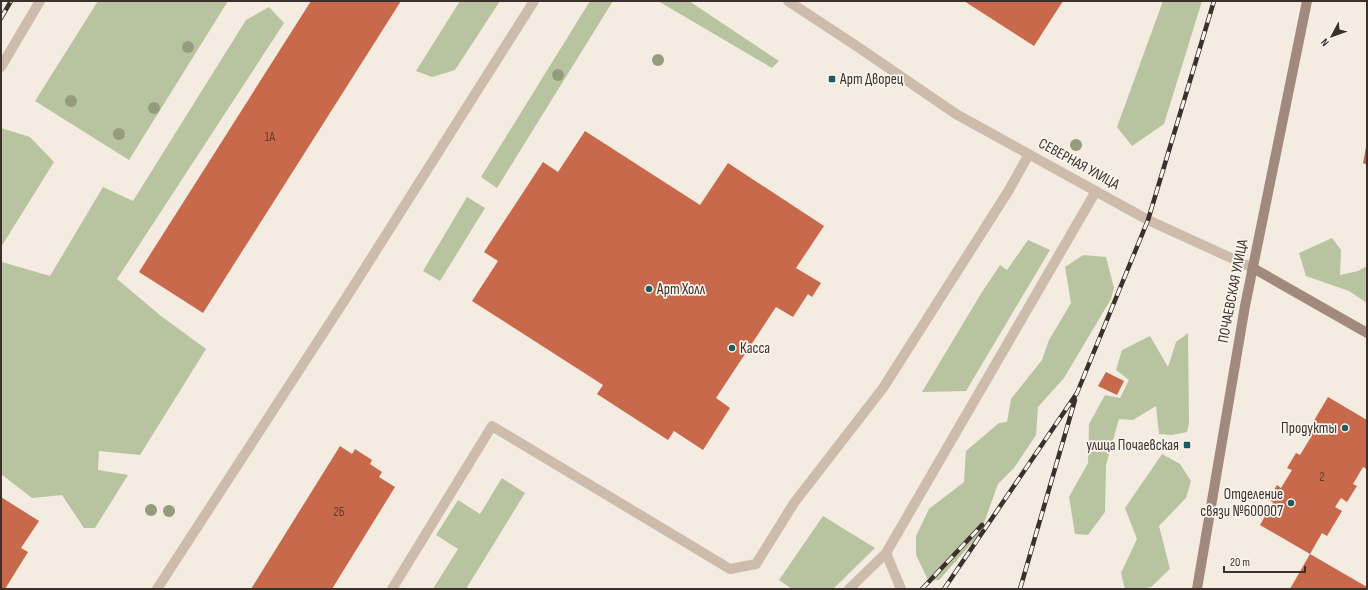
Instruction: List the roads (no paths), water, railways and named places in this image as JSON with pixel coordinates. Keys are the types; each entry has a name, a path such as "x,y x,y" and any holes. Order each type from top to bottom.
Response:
{"main road":[{"name":"ПОЧАЕВСКАЯ УЛИЦА","path":"1197,589 1245,306 1307,1"},
{"name":"СЕВЕРНАЯ УЛИЦА","path":"1253,268 1367,333"}],"street":[{"path":"1,68 40,1"},
{"path":"157,589 342,305 534,1"},
{"name":"СЕВЕРНАЯ УЛИЦА","path":"788,1 956,114 1148,220 1253,268"},
{"path":"392,589 492,426 730,569 756,564 794,503 883,388 1009,190 1029,154"},
{"path":"848,589 886,553 1096,191"},
{"path":"886,553 900,589"}],"railway":[{"path":"1,18 11,1"},
{"path":"944,589 1077,393 1148,220 1214,1"},
{"path":"1020,589 1075,400"},
{"path":"922,589 982,525"}],"place":[{"name":"Арт Дворец","path":"832,79"},
{"name":"Арт Холл","path":"649,289"},
{"name":"Касса","path":"732,348"},
{"name":"Продукты","path":"1345,428"},
{"name":"улица Почаевская","path":"1187,445"},
{"name":"Отделение связи №600007","path":"1291,503"}]}
